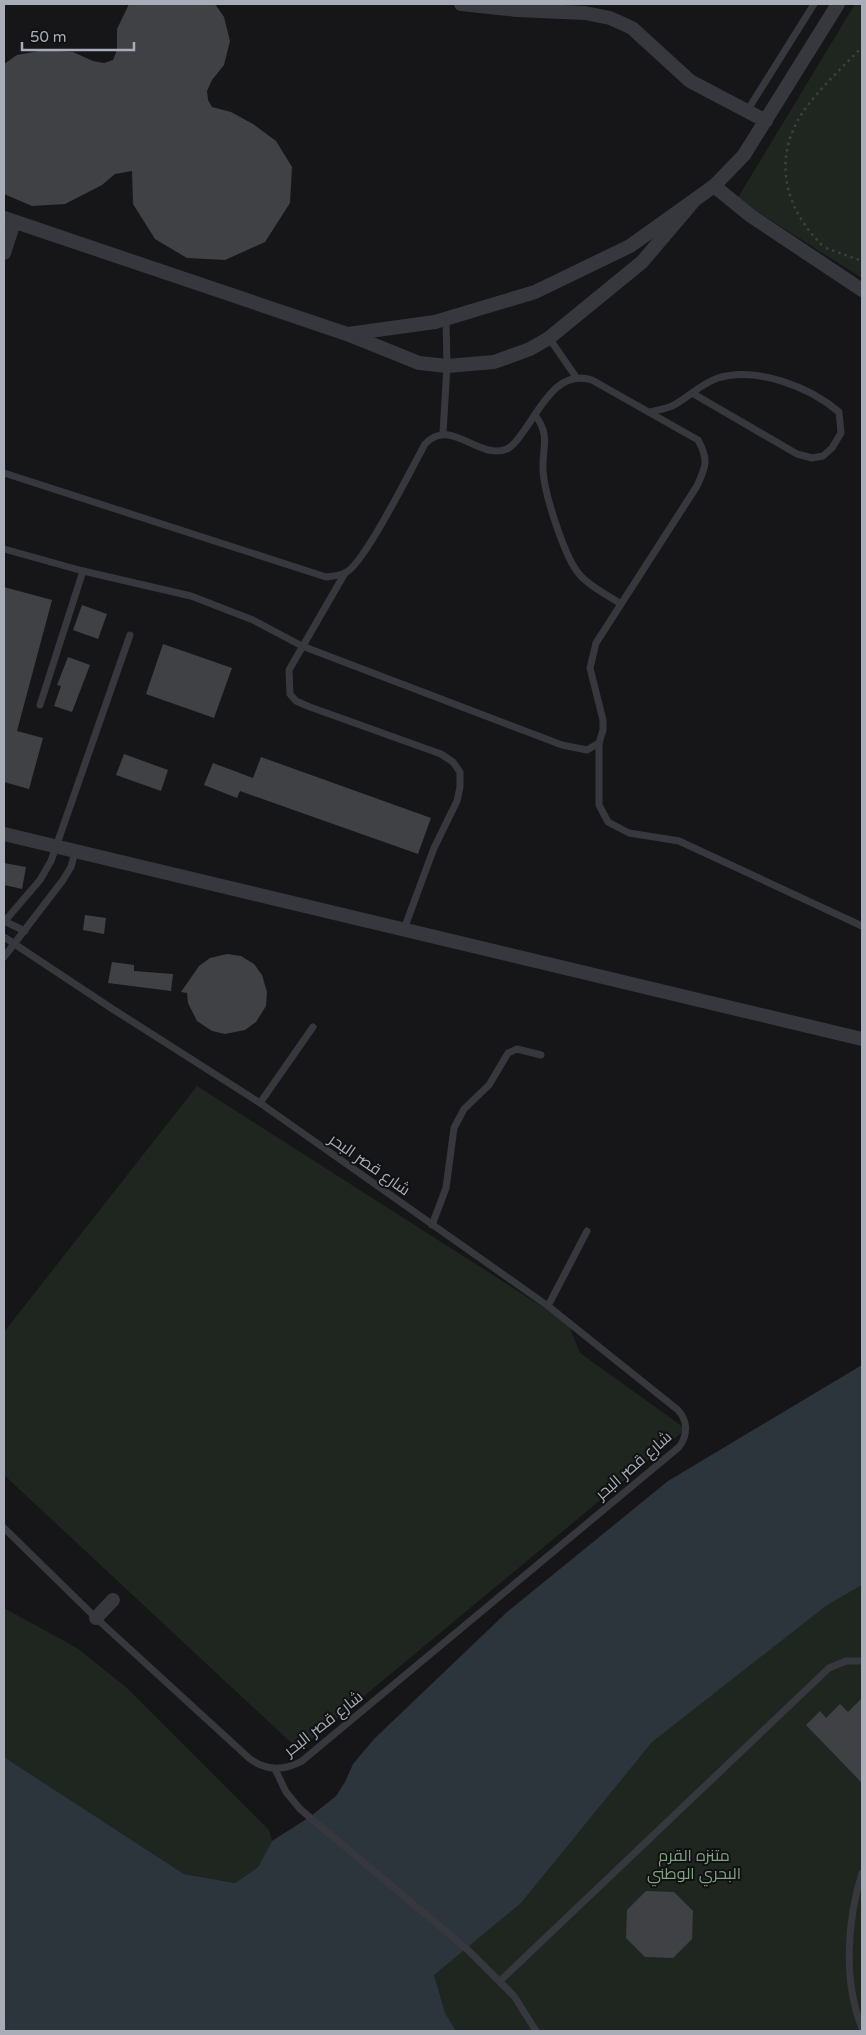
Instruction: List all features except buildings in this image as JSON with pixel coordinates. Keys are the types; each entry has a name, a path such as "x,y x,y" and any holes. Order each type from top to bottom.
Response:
{"street":[{"path":"461,4 517,10 585,13 610,18 632,28 690,80 766,121"},
{"path":"347,334 446,319 535,292 630,246 714,186 744,155 838,4"},
{"path":"714,186 751,216 862,290"},
{"path":"4,253 9,220 347,334 419,363 447,366 494,362 530,349 549,338 642,262 693,202"},
{"path":"4,834 862,1039"},
{"path":"96,1618 114,1600"}],"lane":[{"path":"748,111 814,4"},
{"path":"443,433 447,366 446,319"},
{"path":"549,338 576,378"},
{"path":"650,412 672,406 692,394 702,385 719,378 738,375 781,381 816,397 839,412 841,433 832,448 823,456 812,458 797,454 692,394"},
{"path":"404,929 434,848 457,801 460,787 460,772 453,762 441,754 296,701 290,694 289,670 345,574 365,550 425,444 432,436 443,433 488,449 507,448 517,440 561,382 576,378 592,380 698,440 707,456 705,470 697,486 596,643 590,668 603,720 603,730 598,743 599,805 608,822 629,832 679,840 862,926"},
{"path":"535,415 542,424 546,438 543,461 545,485 567,555 582,578 621,604"},
{"path":"4,473 326,577 345,574"},
{"path":"4,549 83,571 191,596 253,620 302,646 562,745 587,750 598,743"},
{"path":"40,705 83,571"},
{"path":"25,931 4,921 40,880 56,847 130,635"},
{"path":"4,956 67,874 75,852"},
{"name":"شارع قصر البحر","path":"4,937 260,1103 548,1306 678,1410 684,1418 686,1428 682,1443 302,1761 289,1767 276,1769 262,1766 250,1759 96,1618 4,1528"},
{"path":"260,1103 312,1027"},
{"path":"432,1225 446,1188 454,1128 464,1109 489,1085 508,1053 517,1049 540,1055"},
{"path":"548,1306 587,1231"},
{"path":"500,1981 830,1668 846,1661 862,1661"},
{"path":"276,1769 286,1792 300,1809 459,1941 500,1981 518,2003 536,2031"},
{"path":"862,1873 854,1899 850,1949 852,1982 858,2017 862,2028"}],"path":[{"path":"862,46 805,108 794,128 787,148 785,176 788,194 797,216 809,232 825,248 862,261"}],"green space":[{"path":"855,4 862,4 862,278 737,199"},
{"path":"197,1086 568,1323 580,1353 686,1429 299,1750 4,1475 4,1332"},
{"name":"متنزه القرم البحري الوطني","path":"862,1547 862,2031 326,2031"},
{"path":"4,1608 77,1648 127,1688 269,1830 272,1841 258,1867 235,1883 184,1874 4,1757"}],"shaded area":[{"path":"862,1365 862,1585 827,1605 652,1742 521,1903 434,1975 445,2013 456,2031 4,2031 4,1757 184,1874 235,1883 258,1867 272,1841 311,1816 336,1796 353,1764 374,1739 506,1613 668,1481"}]}
